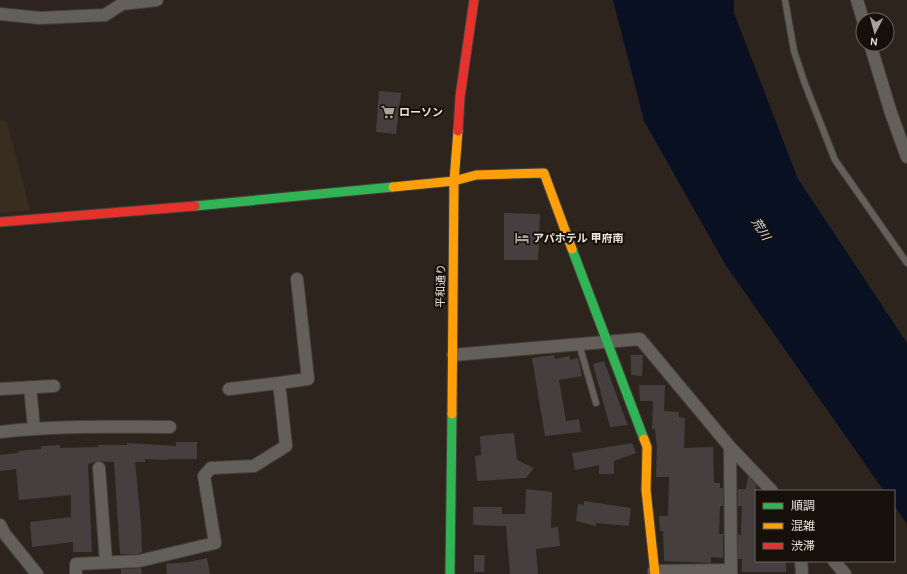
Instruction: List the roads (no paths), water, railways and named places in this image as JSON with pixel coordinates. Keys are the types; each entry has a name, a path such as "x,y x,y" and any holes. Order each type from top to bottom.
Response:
{"main road":[{"name":"平和通り","path":"450,574 454,181 460,97 468,30 474,0"},
{"path":"0,222 234,203 454,181 476,175 544,173 647,447 646,490 654,572"}],"street":[{"path":"0,14 40,18 105,15 122,4 157,0"},
{"path":"464,0 468,30"},
{"path":"857,0 861,12"},
{"path":"872,52 890,113 907,157"},
{"path":"228,389 308,379 296,279"},
{"path":"452,355 640,339 730,447 771,490"},
{"path":"76,574 76,564 139,561 215,543 204,476 211,468 254,466 286,446 279,383"},
{"path":"0,389 54,386"},
{"path":"30,387 34,428"},
{"path":"0,432 70,426 170,428"},
{"path":"654,572 731,572 730,447"},
{"path":"99,468 106,562"},
{"path":"0,525 4,533 38,574"},
{"path":"801,562 802,574"},
{"path":"835,562 845,574"}],"lane":[{"path":"785,0 794,51 805,84 835,160 907,262"},
{"path":"579,344 596,403"}],"water":[{"name":"荒川","path":"613,0 734,0 734,13 798,179 907,343 907,524 895,506 895,490 883,490 725,264 644,121"}],"place":[{"name":"ローソン","path":"388,112"},
{"name":"アパホテル 甲府南","path":"522,238"}]}
